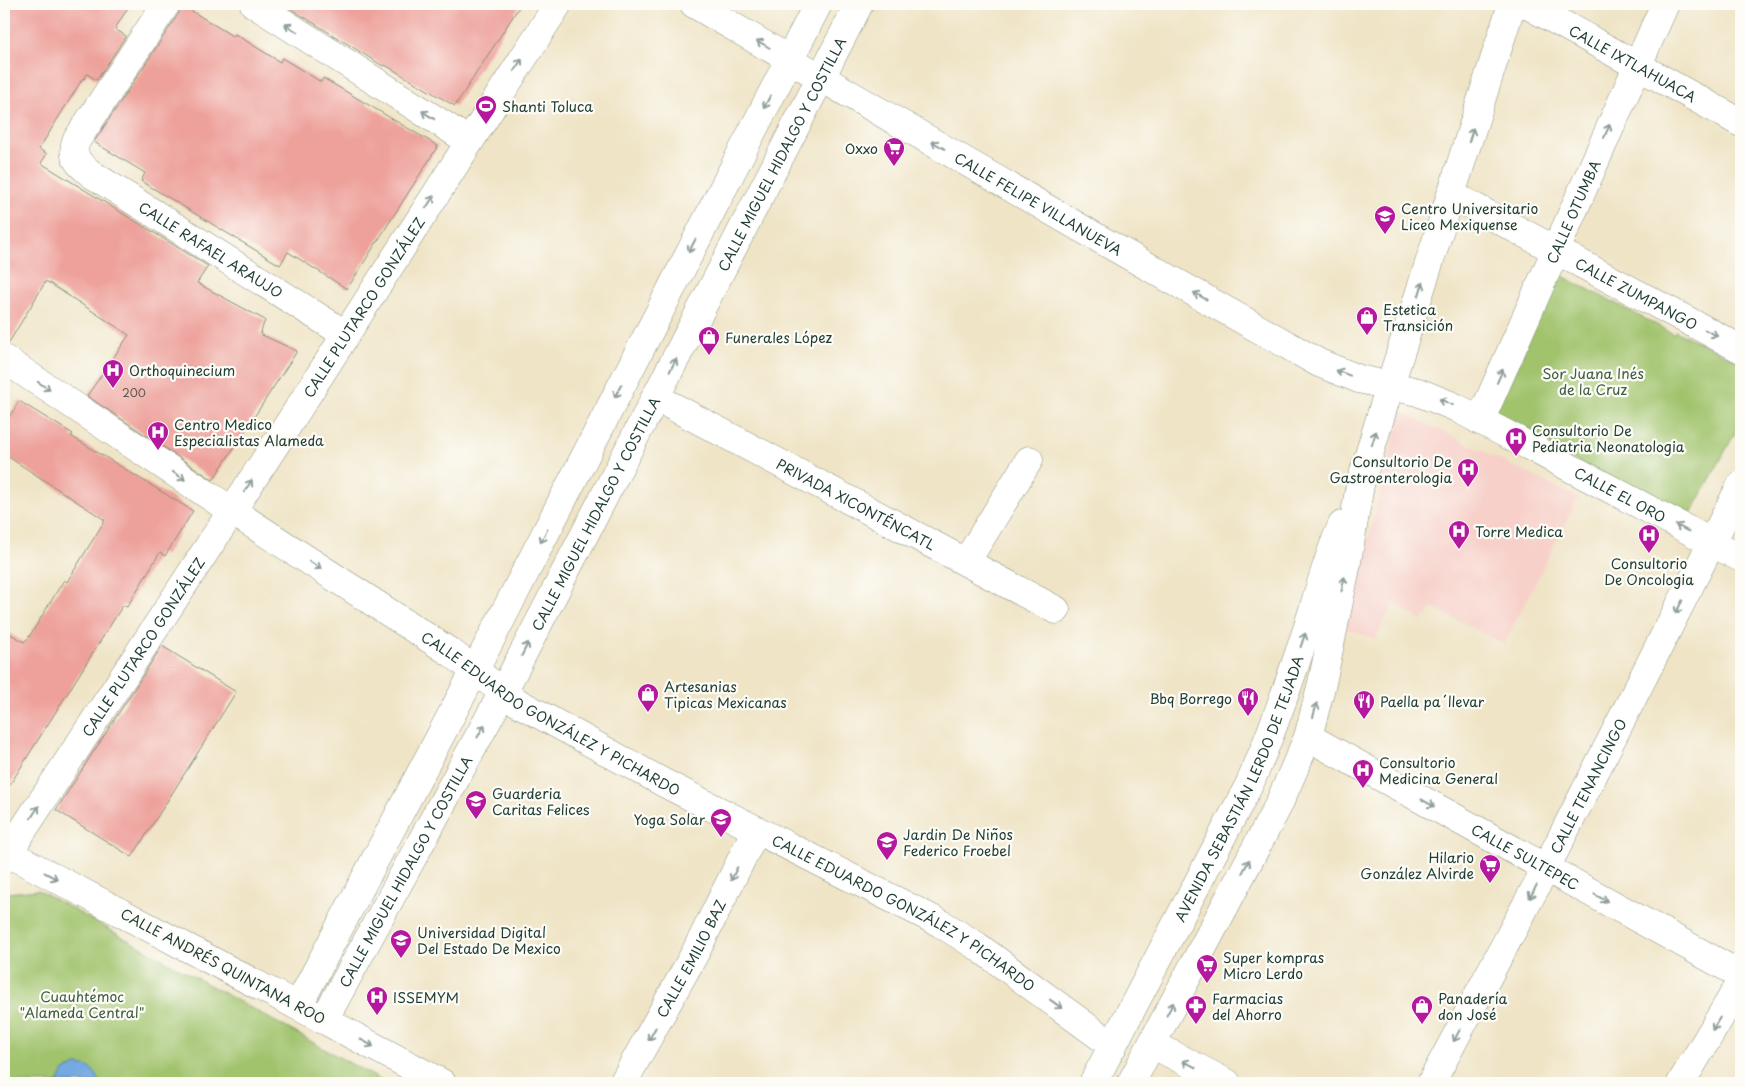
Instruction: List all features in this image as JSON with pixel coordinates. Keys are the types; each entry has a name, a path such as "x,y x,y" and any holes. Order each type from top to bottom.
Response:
{"street":[{"name":"CALLE RAFAEL ARAUJO","path":"166,4 76,141 74,155 78,162 93,175 345,334"},
{"path":"254,4 469,142"},
{"name":"CALLE PLUTARCO GONZÁLEZ","path":"5,854 232,511 558,4"},
{"name":"CALLE FELIPE VILLANUEVA","path":"694,4 1103,241 1319,363 1359,380 1390,386"},
{"path":"298,1006 475,670 818,4"},
{"name":"CALLE MIGUEL HIDALGO Y COSTILLA","path":"324,1020 503,692 859,4"},
{"name":"AVENIDA SEBASTIÁN LERDO DE TEJADA","path":"1093,1083 1250,783 1265,749 1307,629 1322,576 1360,485 1512,4"},
{"name":"CALLE IXTLAHUACA","path":"1526,4 1741,123"},
{"name":"CALLE OTUMBA","path":"1480,421 1554,249 1665,4"},
{"name":"CALLE ZUMPANGO","path":"1452,195 1741,348"},
{"name":"CALLE EDUARDO GONZÁLEZ Y PICHARDO","path":"4,359 475,670 503,692 583,740 940,923 977,946 1113,1046"},
{"name":"CALLE EL ORO","path":"1390,386 1436,398 1741,558"},
{"name":"PRIVADA XICONTÉNCATL","path":"656,398 1056,610"},
{"path":"966,562 1029,460"},
{"name":"AVENIDA SEBASTIÁN LERDO DE TEJADA","path":"1131,1083 1278,806 1308,737 1344,582 1360,485"},
{"name":"CALLE TENANCINGO","path":"1431,1083 1546,868 1741,486"},
{"name":"CALLE SULTEPEC","path":"1308,737 1741,975"},
{"name":"CALLE EMILIO BAZ","path":"623,1083 695,953 756,830"},
{"name":"CALLE ANDRÉS QUINTANA ROO","path":"5,854 442,1083"},
{"path":"1681,1083 1741,982"},
{"path":"1152,1044 1227,1083"}],"shaded area":[{"name":"Torre Medica","path":"1401,411 1578,498 1504,644 1433,607 1422,621 1394,603 1375,639 1345,628"}],"green space":[{"name":"Sor Juana Inés de la Cruz","path":"1553,271 1674,334 1675,331 1741,362 1741,422 1689,518 1488,416"},
{"name":"Cuauhtémoc \"Alameda Central\"","path":"38,890 386,1083 4,1083 4,897 6,893"}],"water":[{"path":"76,1065 91,1069 100,1083 58,1083 64,1071"}],"building":[{"path":"4,4 130,4 115,29 126,36 97,80 87,74 83,78 39,149 47,154 41,163 208,266 197,283 265,320 260,334 297,351 213,480 87,396 129,335 46,281 8,344 4,344"},
{"path":"283,4 521,4 455,106 385,65 383,66"},
{"path":"182,5 234,37 235,34 280,62 282,58 321,82 323,78 438,146 347,289 288,252 280,265 141,181 145,173 94,142 179,13"},
{"path":"19,401 73,434 71,436 193,511 165,556 160,552 127,607 123,605 4,794 4,630 24,642 29,637 64,580 67,582 105,520 4,454 4,425"},
{"path":"162,646 236,692 132,857 56,810"}],"place":[{"name":"Shanti Toluca","path":"486,125"},
{"name":"Oxxo","path":"894,167"},
{"name":"Centro Universitario Liceo Mexiquense","path":"1385,235"},
{"name":"Estetica Transición","path":"1367,336"},
{"name":"Funerales López","path":"709,356"},
{"name":"Orthoquinecium","path":"113,389"},
{"name":"Centro Medico Especialistas Alameda","path":"158,451"},
{"name":"Consultorio De Pediatria Neonatologia","path":"1516,457"},
{"name":"Consultorio De Gastroenterologia","path":"1468,488"},
{"name":"Torre Medica","path":"1459,550"},
{"name":"Consultorio De Oncologia","path":"1649,554"},
{"name":"Artesanias Tipicas Mexicanas","path":"648,713"},
{"name":"Bbq Borrego","path":"1248,717"},
{"name":"Paella pa´llevar","path":"1364,720"},
{"name":"Consultorio Medicina General","path":"1363,789"},
{"name":"Guarderia Caritas Felices","path":"476,820"},
{"name":"Yoga Solar","path":"721,838"},
{"name":"Jardin De Niños Federico Froebel","path":"887,861"},
{"name":"Hilario González Alvirde","path":"1490,884"},
{"name":"Universidad Digital Del Estado De Mexico","path":"401,959"},
{"name":"Super kompras Micro Lerdo","path":"1207,984"},
{"name":"ISSEMYM","path":"377,1016"},
{"name":"Farmacias del Ahorro","path":"1196,1025"},
{"name":"Panadería don José","path":"1422,1025"}]}
